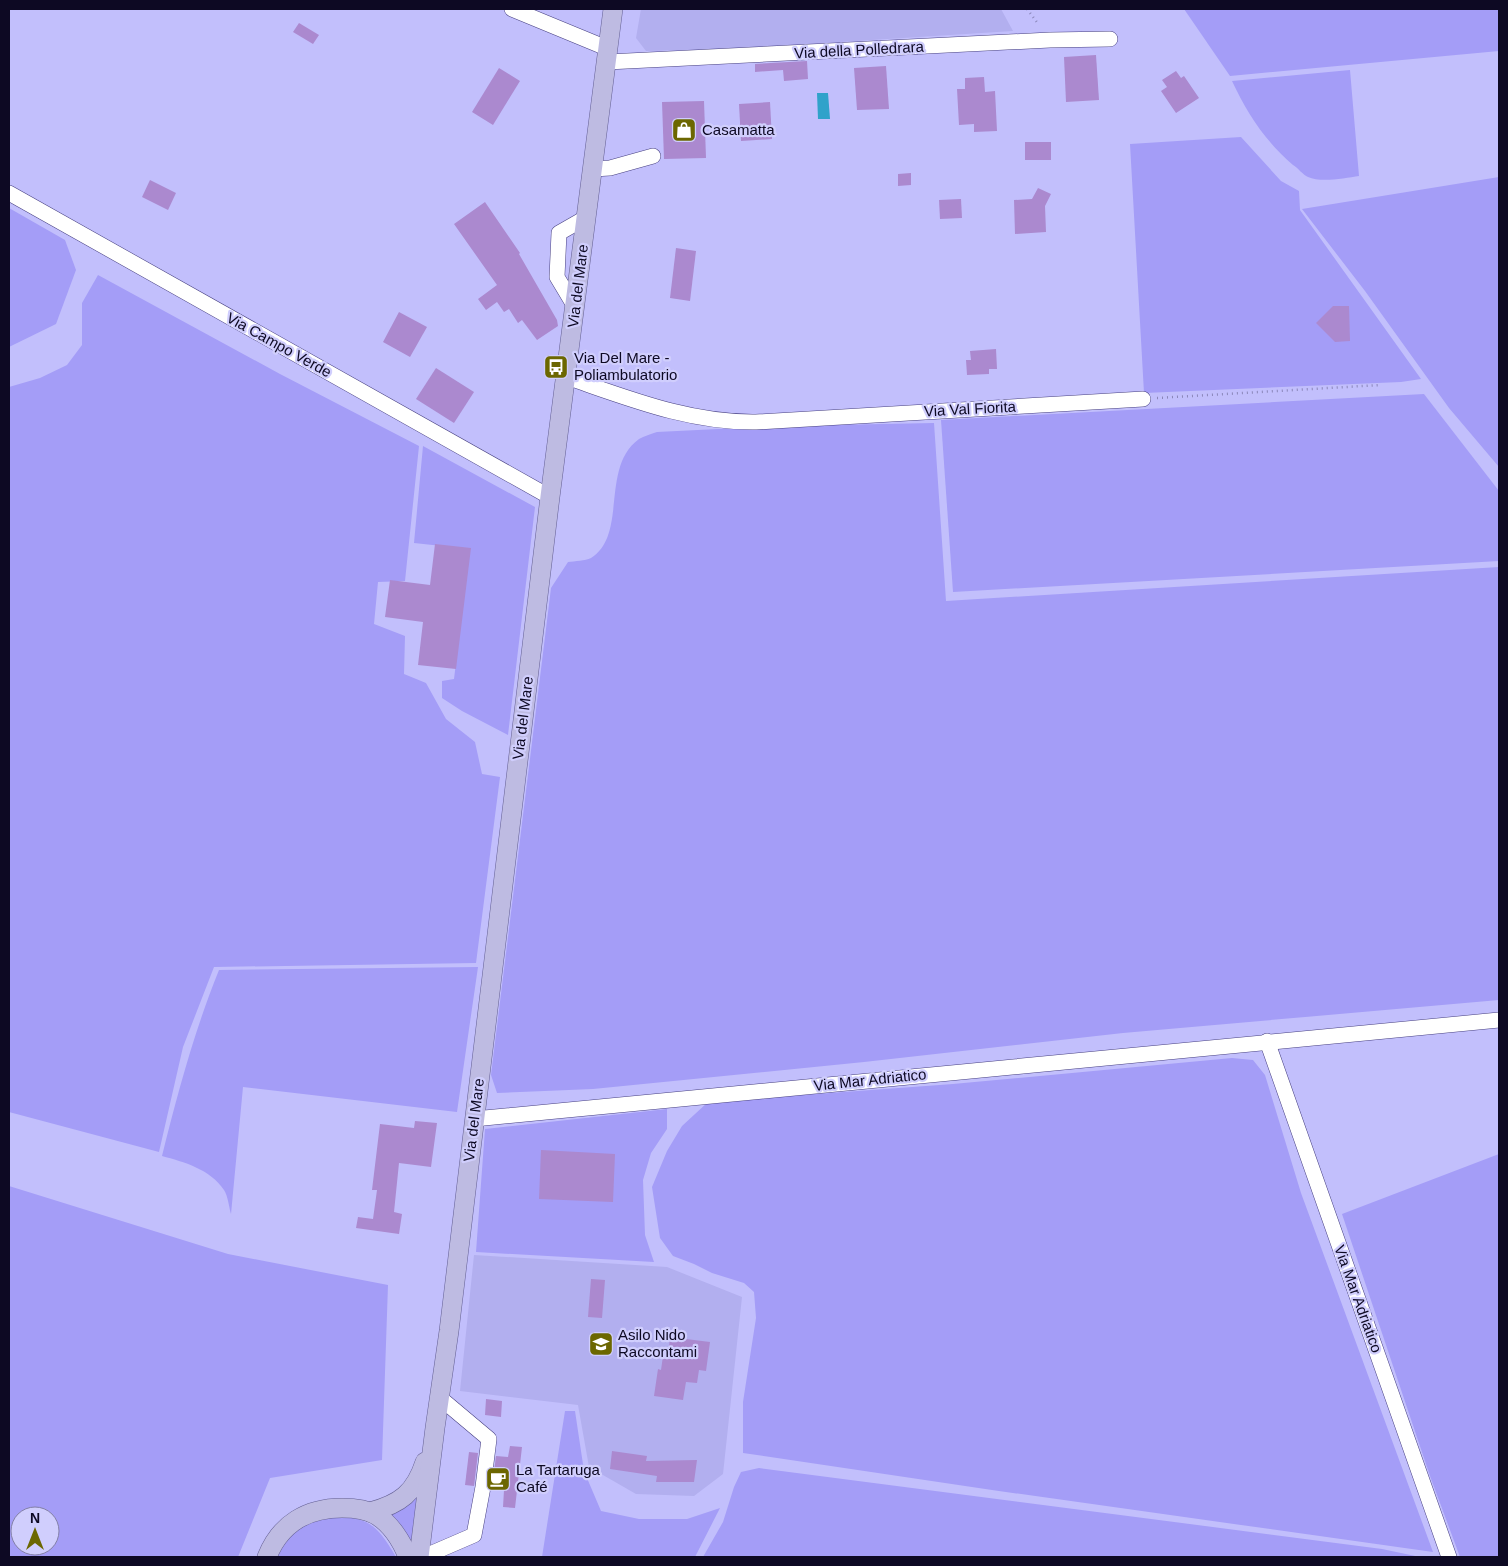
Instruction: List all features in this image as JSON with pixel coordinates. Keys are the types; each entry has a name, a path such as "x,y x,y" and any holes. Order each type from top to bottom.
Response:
{"main road":[{"name":"Via del Mare","path":"421,1557 435,1428 550,497 613,9"},
{"name":"Via del Mare","path":"370,1512 397,1501 410,1491 420,1478 435,1428"},
{"path":"267,1557 273,1544 292,1522 322,1510 339,1508 370,1512 380,1518 393,1530 408,1557"}],"street":[{"path":"512,9 608,56"},
{"name":"Via della Polledrara","path":"608,56 1110,39"},
{"path":"593,169 610,168 653,156"},
{"name":"Via Campo Verde","path":"9,193 550,497"},
{"path":"575,307 557,277 559,234 587,216"},
{"name":"Via Val Fiorita","path":"566,377 657,408 703,419 733,422 766,422 1143,399"},
{"name":"Via Mar Adriatico","path":"474,1119 1499,1020"},
{"name":"Via Mar Adriatico","path":"1266,1042 1449,1557"},
{"path":"421,1557 474,1534 489,1440 439,1397"}],"path":[{"path":"1143,399 1380,385"}],"shaded area":[{"path":"641,9 1001,9 1013,31 730,49 646,51 636,38"},
{"path":"1184,9 1499,9 1499,51 1230,76"},
{"path":"1350,70 1359,176 1333,180 1319,180 1308,177 1283,156 1258,126 1232,81"},
{"path":"817,93 828,93 830,119 818,119"},
{"path":"1241,137 1281,181 1299,191 1300,210 1421,379 1401,382 1144,393 1130,144"},
{"path":"1499,177 1499,467 1449,408 1365,291 1302,209"},
{"path":"9,208 65,240 76,270 56,324 9,347"},
{"path":"98,275 280,374 419,446 405,581 378,582 374,624 405,636 404,674 426,683 446,719 475,742 482,774 500,777 476,963 214,967 183,1047 159,1152 9,1112 9,387 40,378 67,365 82,345 82,303"},
{"path":"1424,394 1499,491 1499,561 953,592 941,420"},
{"path":"934,423 946,601 1499,567 1499,1000 1123,1033 864,1062 593,1089 497,1093 491,1075 551,588 568,562 591,558 602,547 609,534 616,483 620,466 627,451 639,439 657,432 780,426"},
{"path":"423,446 535,507 508,735 462,711 442,698 442,681 454,679 470,549 414,543"},
{"path":"478,967 457,1112 243,1087 231,1214 225,1192 212,1177 196,1167 162,1156 187,1062 219,970"},
{"path":"1232,1058 1253,1060 1265,1075 1301,1193 1433,1552 743,1453 743,1402 756,1318 754,1292 744,1283 712,1273 673,1256 660,1238 652,1187 667,1151 682,1126 708,1102 953,1084"},
{"path":"667,1109 667,1129 651,1153 643,1180 645,1235 654,1262 476,1252 485,1129"},
{"path":"1499,1154 1499,1557 1460,1557 1430,1476 1342,1214"},
{"path":"9,1186 228,1254 388,1285 382,1460 270,1478 238,1557 9,1557"},
{"name":"Asilo Nido Raccontami","path":"474,1255 667,1267 742,1297 723,1474 694,1496 636,1494 589,1467 578,1405 460,1391"},
{"path":"565,1411 575,1411 584,1471 601,1511 639,1519 687,1519 720,1508 695,1557 542,1557"},
{"path":"759,1468 1382,1549 1420,1557 703,1557 723,1522 734,1487 741,1472"},
{"path":"418,1494 412,1554 380,1511"},
{"path":"323,1515 349,1517 367,1523 381,1535 396,1557 277,1557 293,1531"}],"building":[{"path":"299,23 319,35 313,44 293,32"},
{"path":"1096,55 1099,100 1066,102 1064,57"},
{"path":"807,61 808,79 784,81 783,70 755,72 755,64"},
{"path":"886,66 889,109 857,110 854,68"},
{"path":"499,68 520,81 493,125 472,112"},
{"path":"1176,71 1181,78 1184,76 1199,98 1176,113 1161,91 1167,87 1162,80"},
{"path":"984,77 985,92 995,91 997,131 974,132 974,124 959,125 957,89 965,89 965,78"},
{"name":"Casamatta","path":"704,101 706,158 664,159 662,102"},
{"path":"770,102 772,139 741,141 739,104"},
{"path":"1025,142 1051,142 1051,160 1025,160"},
{"path":"911,173 911,185 898,186 898,174"},
{"path":"150,180 176,193 168,210 142,197"},
{"path":"1038,188 1051,194 1045,206 1046,232 1015,234 1014,200 1032,199"},
{"path":"961,199 962,218 940,219 939,200"},
{"path":"485,202 520,253 557,320 558,326 537,340 522,320 518,323 509,309 504,312 497,302 486,310 478,299 497,285 454,224"},
{"path":"676,248 696,251 690,301 670,298"},
{"path":"1333,306 1349,306 1350,341 1335,342 1316,323"},
{"path":"399,312 427,327 410,357 383,342"},
{"path":"996,349 997,369 989,369 989,374 967,375 966,360 971,360 970,351"},
{"path":"436,368 474,392 454,423 416,399"},
{"path":"435,544 471,548 456,669 418,665 423,622 385,617 390,580 430,585"},
{"path":"415,1121 437,1123 431,1167 399,1163 394,1212 402,1214 399,1234 356,1228 358,1217 373,1219 377,1190 372,1190 380,1124 414,1128"},
{"path":"541,1150 615,1154 613,1202 539,1199"},
{"path":"591,1279 605,1280 602,1318 588,1317"},
{"path":"670,1337 710,1342 706,1371 699,1370 697,1383 686,1382 683,1400 654,1396 658,1369 661,1370 663,1356 668,1357"},
{"path":"486,1399 502,1401 501,1417 485,1415"},
{"path":"510,1446 522,1447 515,1508 503,1507 504,1490 492,1488 496,1456 508,1457"},
{"path":"612,1451 647,1456 646,1461 697,1460 694,1482 656,1482 657,1476 610,1469"},
{"path":"469,1452 478,1453 474,1486 465,1485"}],"place":[{"name":"Casamatta","path":"684,130"},
{"name":"Via Del Mare - Poliambulatorio","path":"556,367"},
{"name":"Asilo Nido Raccontami","path":"601,1344"},
{"name":"La Tartaruga Café","path":"498,1479"}]}
